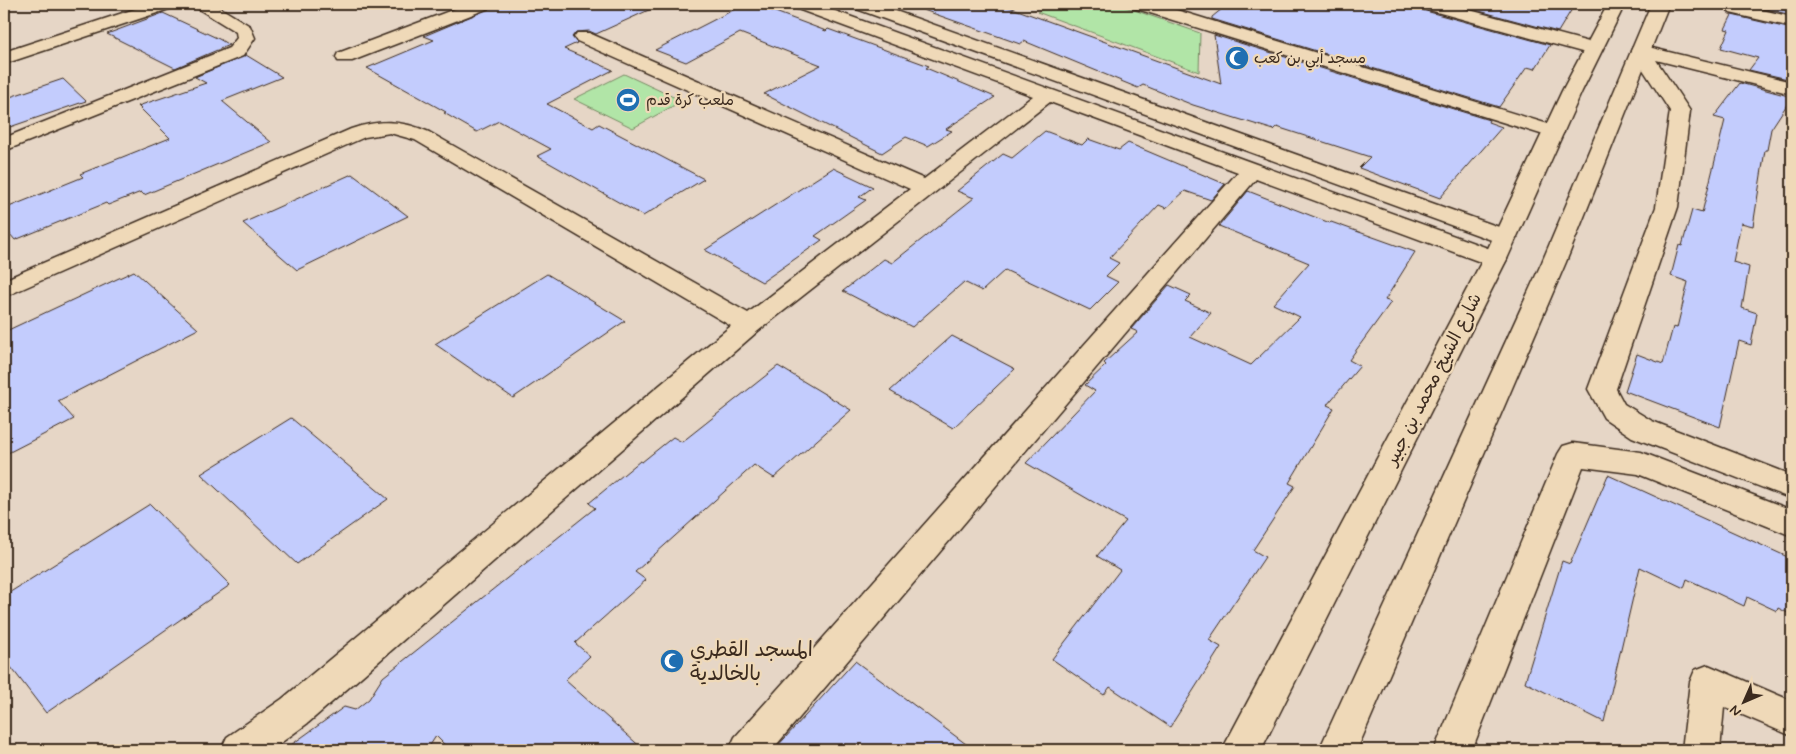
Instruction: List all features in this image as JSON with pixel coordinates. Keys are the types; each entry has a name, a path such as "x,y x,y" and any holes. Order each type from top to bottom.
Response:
{"street":[{"path":"4,43 126,4"},
{"path":"4,58 166,4"},
{"path":"4,145 236,52 246,38 244,30 202,4"},
{"path":"345,56 483,4"},
{"path":"801,4 1252,170 1500,248"},
{"path":"860,4 1500,248"},
{"path":"1140,4 1554,132"},
{"path":"1428,4 1593,49"},
{"name":"شارع الشيخ محمد بن جبير","path":"1241,750 1500,248 1616,4"},
{"path":"1338,750 1550,271 1660,4"},
{"path":"1736,9 1792,22"},
{"path":"583,37 926,188"},
{"path":"1640,51 1792,88"},
{"path":"1640,51 1680,111 1667,207 1602,389 1614,411 1642,429 1792,487 1792,479"},
{"path":"240,750 295,711 749,325 1047,95"},
{"path":"4,289 358,133 383,126 399,126 422,136 749,325"},
{"path":"748,750 1252,170"},
{"path":"1453,750 1573,454 1642,463 1792,523"},
{"path":"1701,750 1708,682 1792,719"}],"green space":[{"path":"1052,4 1117,4 1200,33 1199,72 1037,12"},
{"name":"ملعب كرة قدم","path":"624,74 682,101 633,128 574,99"}],"building":[{"path":"500,4 662,4 596,34 589,31 576,32 572,37 577,43 564,49 613,70 547,104 593,128 599,124 704,179 643,216 537,156 551,149 499,121 477,132 444,113 446,112 367,68 434,40 424,36"},
{"path":"745,4 754,4 929,66 926,68 995,97 946,129 952,131 928,146 906,137 882,153 764,94 821,65 740,33 686,62 655,50"},
{"path":"915,4 1001,4 1221,84 1214,35 1489,120 1488,122 1502,127 1440,198 1359,168 1370,157 1277,127 1274,130 1193,105 1143,85 1138,88 1024,41 1020,44 915,7"},
{"path":"1228,4 1385,4 1407,9 1408,4 1417,4 1422,10 1550,45 1535,69 1527,67 1499,107 1212,19"},
{"path":"1453,4 1575,4 1558,32"},
{"path":"1743,4 1792,4 1792,15"},
{"path":"163,13 229,45 175,68 107,34"},
{"path":"1732,15 1792,29 1792,80 1749,70 1758,58 1721,48 1729,30 1725,29"},
{"path":"246,55 282,77 222,101 271,142 144,195 141,192 108,205 106,203 15,240 4,227 4,209 83,177 80,174 170,138 138,106 206,83 195,77"},
{"path":"63,79 86,101 4,129 4,99"},
{"path":"1740,83 1792,97 1771,129 1767,150 1765,150 1753,226 1741,223 1733,262 1749,267 1742,308 1757,313 1751,345 1739,341 1720,427 1625,391 1637,354 1663,364 1673,327 1677,328 1688,282 1671,276 1679,245 1682,246 1692,210 1702,213 1725,120 1714,117"},
{"path":"1045,131 1082,145 1088,139 1119,150 1128,143 1225,184 1211,200 1185,191 1166,208 1159,205 1109,258 1119,263 1106,276 1118,282 1090,310 1005,270 982,291 964,282 912,327 843,291 884,259 892,263 974,198 957,191 1003,154 1012,158"},
{"path":"833,168 873,187 859,197 866,200 815,236 822,240 762,282 705,250"},
{"path":"352,174 408,216 297,270 243,223"},
{"path":"1248,191 1330,223 1415,252 1385,300 1391,302 1349,360 1360,366 1327,405 1334,408 1289,483 1295,486 1253,550 1265,557 1209,640 1221,647 1170,727 1110,687 1104,695 1052,659 1120,570 1097,556 1126,521 1026,463 1095,391 1085,385 1106,365 1104,363 1138,332 1131,329 1169,285 1191,295 1185,301 1211,313 1190,337 1251,365 1300,317 1273,304 1309,263 1219,226"},
{"path":"134,271 198,329 58,401 74,419 4,455 4,332"},
{"path":"547,274 625,321 513,398 435,344"},
{"path":"952,336 1015,369 953,428 890,391"},
{"path":"778,366 851,410 774,478 754,465 635,572 646,580 575,643 590,656 565,680 644,750 450,750 436,736 427,750 284,750 344,707 355,710 369,699 383,677 595,508 589,503 640,461 642,462 673,437 682,442"},
{"path":"291,418 388,499 297,564 201,474"},
{"path":"1608,475 1792,559 1792,615 1778,608 1777,611 1747,597 1744,606 1687,579 1684,588 1640,567 1604,722 1525,682 1562,561 1570,564"},
{"path":"150,504 230,585 46,713 4,658 4,596"},
{"path":"855,661 974,750 774,750"}],"place":[{"name":"مسجد أبي بن كعب","path":"1237,58"},
{"name":"ملعب كرة قدم","path":"628,100"},
{"name":"المسجد القطري بالخالدية","path":"672,661"}]}
